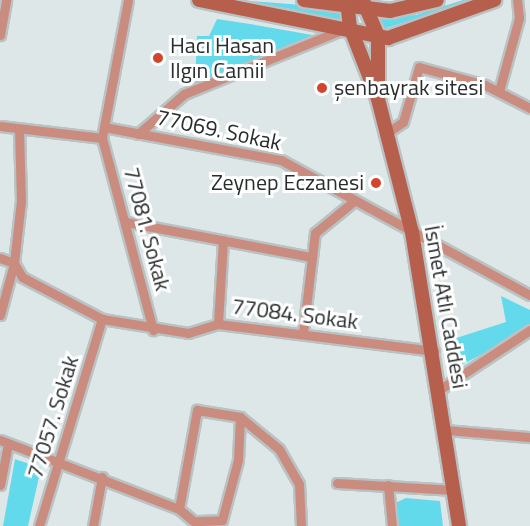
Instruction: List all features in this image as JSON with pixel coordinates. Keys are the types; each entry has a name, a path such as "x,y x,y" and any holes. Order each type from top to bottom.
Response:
{"main road":[{"path":"199,0 378,36 419,31 494,0"},
{"path":"304,0 412,8 437,0"},
{"name":"İsmet Atlı Caddesi","path":"348,2 354,33 388,132 412,232 434,351 459,526"},
{"path":"364,4 378,36"},
{"name":"İsmet Atlı Caddesi","path":"378,36 378,99"}],"street":[{"path":"0,35 6,0"},
{"path":"0,126 102,138 128,0"},
{"path":"498,91 519,18 517,0"},
{"path":"138,134 184,94 337,32 339,27"},
{"path":"388,132 403,122 419,67 498,91 530,108"},
{"name":"77069. Sokak","path":"104,128 281,160 530,295"},
{"path":"0,315 14,263 21,201 19,129"},
{"name":"77081. Sokak","path":"102,138 153,330"},
{"path":"303,333 315,233 354,201"},
{"path":"126,222 312,257"},
{"path":"218,324 223,240"},
{"path":"0,258 14,263"},
{"name":"77084. Sokak","path":"14,263 22,277 102,319 153,330 188,333 218,324 434,351"},
{"name":"77057. Sokak","path":"39,526 63,463 102,319"},
{"path":"440,390 530,330"},
{"path":"179,509 197,410 240,417 284,458 299,484 301,526"},
{"path":"0,485 4,442 102,477 179,509 199,523 222,520 238,460 240,417"},
{"path":"446,430 530,437"},
{"path":"93,526 102,477"},
{"path":"337,483 454,490"},
{"path":"388,485 392,526"}],"shaded area":[{"path":"237,0 341,8 343,22 291,9"},
{"path":"463,0 476,0 383,29 381,17 416,15"},
{"path":"217,19 318,36 195,85 197,36 209,36"},
{"path":"501,296 530,310 530,329 450,371 444,342 506,322"},
{"path":"15,459 41,468 28,526 3,526"},
{"path":"406,498 440,501 443,526 396,526 393,504"}],"place":[{"name":"Hacı Hasan Ilgın Camii","path":"158,58"},
{"name":"şenbayrak sitesi","path":"322,88"},
{"name":"Zeynep Eczanesi","path":"376,183"}]}
